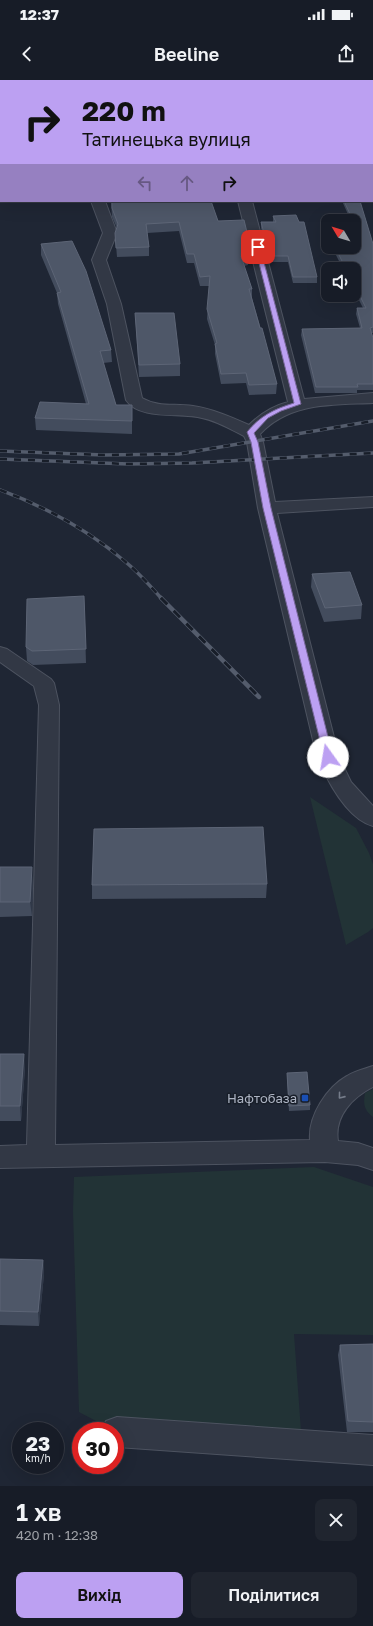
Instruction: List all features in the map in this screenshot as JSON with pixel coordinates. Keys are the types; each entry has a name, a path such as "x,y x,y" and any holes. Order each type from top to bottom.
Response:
{"street":[{"path":"98,202 110,233 99,260 114,304 134,400 145,407 156,411 183,409 216,416 251,432 255,442 267,508 328,757 347,794 373,819"},
{"path":"245,202 297,404"},
{"path":"251,432 260,421 266,417 278,410 297,404 373,398"},
{"path":"267,508 373,502"},
{"path":"0,653 44,683 49,705 41,1156"},
{"path":"325,1151 323,1130 339,1096 348,1088 364,1078 373,1076"},
{"path":"0,1156 325,1151 358,1154 373,1159"},
{"path":"124,1432 373,1450"}],"shaded area":[{"path":"310,797 356,828 373,864 373,928 346,945"},
{"path":"373,1089 373,1117 366,1109 364,1100 365,1093"},
{"path":"314,1167 373,1187 373,1335 294,1334 302,1445 124,1432 124,1422 98,1422 79,1412 73,1211 74,1177"}],"building":[{"path":"112,202 211,202 218,221 244,220 252,253 248,253 248,256 241,256 252,289 249,289 260,328 262,328 277,384 249,385 246,373 221,374 215,344 217,343 207,309 210,276 200,277 194,254 187,254 179,222 146,224 149,247 116,248 115,233 118,224 112,208"},
{"path":"344,202 360,202 373,244 373,327 370,328 373,338 373,384 357,384 358,387 316,387 302,329 362,328 357,308 366,308 361,298 361,262 342,262 338,254 361,254 361,214 350,214"},
{"path":"296,215 299,222 304,222 317,277 293,277 288,256 270,256 261,222 276,222 273,216"},
{"path":"72,241 86,271 111,350 100,351 116,405 132,405 132,421 35,418 40,402 89,404 57,293 61,292 41,244"},
{"path":"135,313 174,313 180,364 139,365"},
{"path":"350,572 362,605 325,608 312,574"},
{"path":"84,596 86,649 32,651 26,647 27,599"},
{"path":"263,827 267,884 92,885 94,829"},
{"path":"0,867 32,867 30,902 0,902"},
{"path":"0,1054 24,1054 20,1106 0,1106"},
{"path":"307,1072 310,1105 289,1106 287,1073"},
{"path":"0,1259 43,1260 38,1312 0,1311"},
{"path":"373,1344 373,1422 348,1421 340,1345"}],"railway":[{"path":"0,451 104,455 179,454 373,421"},
{"path":"0,459 128,464 192,463 373,453"},
{"path":"0,490 51,512 98,541 132,568 162,599"},
{"path":"161,598 259,697"}],"place":[{"name":"Нафтобаза","path":"305,1098"}],"route":[{"path":"258,247 297,404 278,410 266,417 260,421 251,432 255,442 257,460 267,508 328,757"}]}
